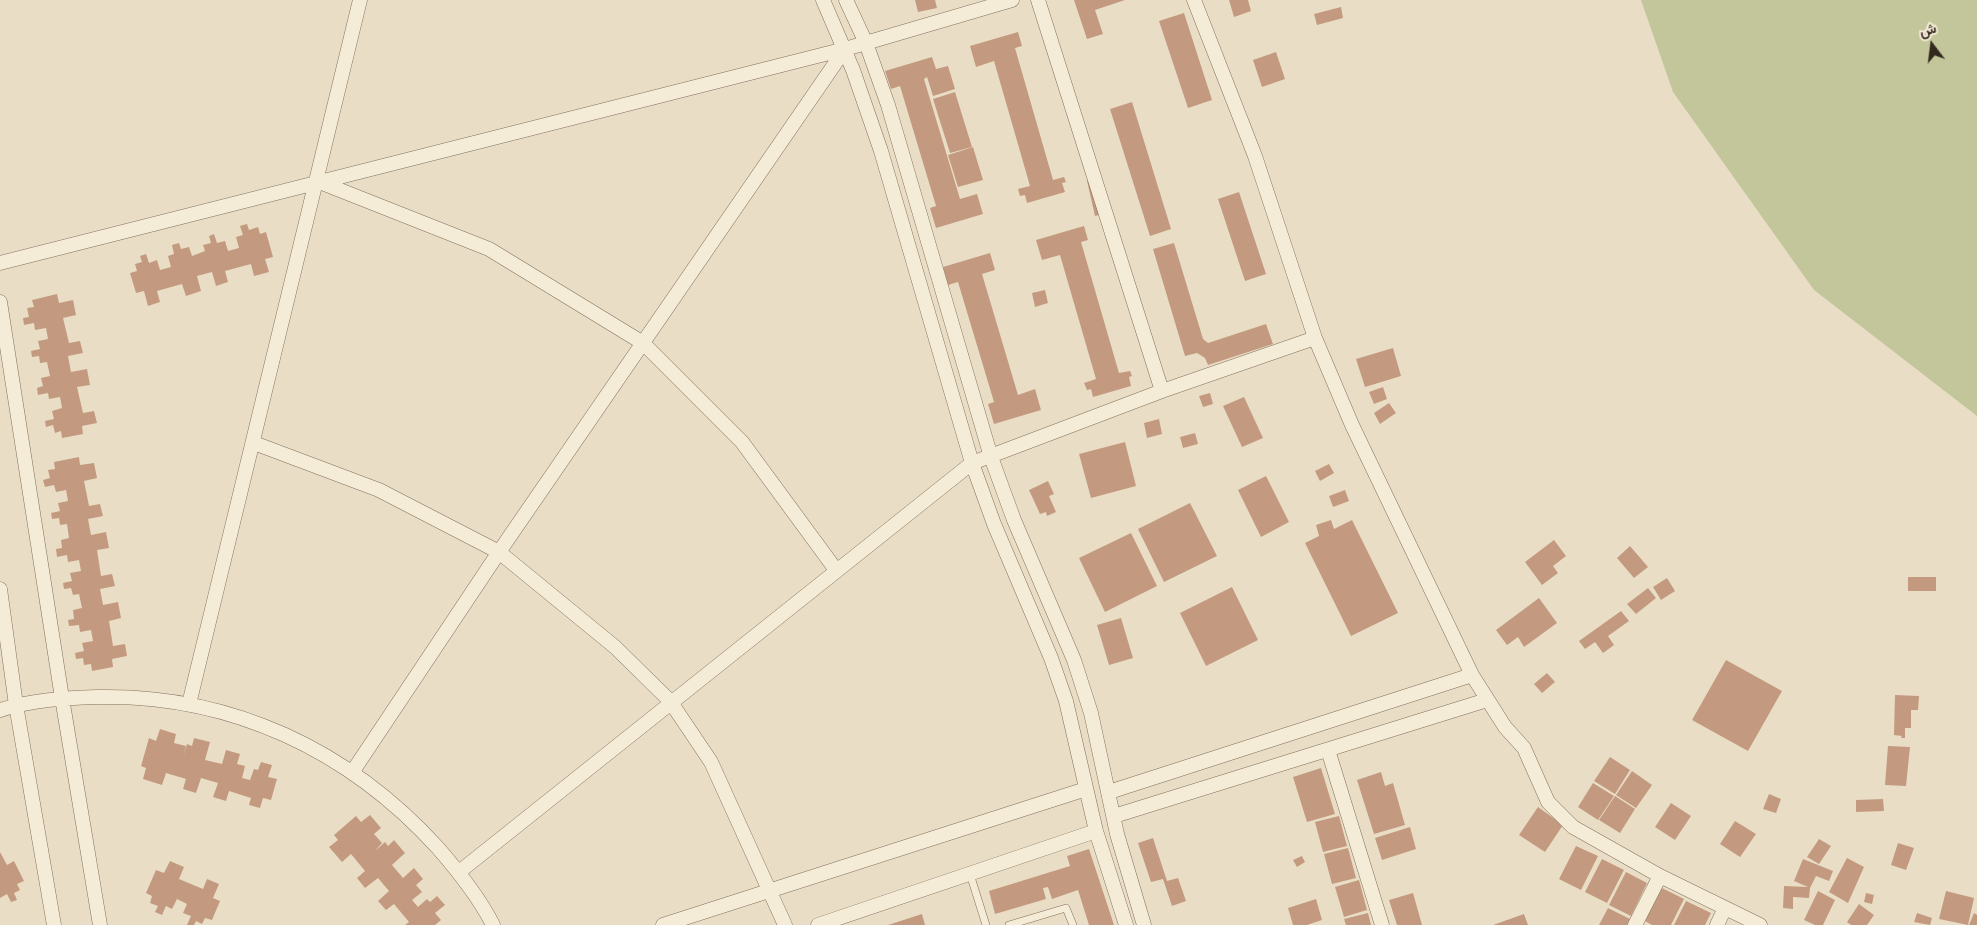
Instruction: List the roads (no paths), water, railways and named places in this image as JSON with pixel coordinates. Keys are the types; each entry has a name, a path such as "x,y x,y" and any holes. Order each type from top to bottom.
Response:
{"street":[{"path":"189,704 254,443 360,0"},
{"path":"823,0 845,49 881,151 972,463 994,524 1051,658 1066,701 1096,831 1126,925"},
{"path":"846,0 866,43 891,114 991,457 1014,520 1074,660 1091,712 1114,816 1144,925"},
{"path":"0,263 317,181 845,49 1012,0"},
{"path":"1038,0 1162,391"},
{"path":"1194,0 1255,156 1315,338 1352,425 1472,675 1505,727 1524,748 1548,802 1573,827 1660,876 1760,925"},
{"path":"353,771 499,552 845,49"},
{"path":"317,181 489,249 643,343 742,442 836,570"},
{"path":"0,302 62,698 100,925"},
{"path":"459,872 670,701 972,463 1162,391 1315,338"},
{"path":"254,443 379,490 499,552 615,647 670,701 711,762 785,925"},
{"path":"0,590 16,705 54,925"},
{"path":"1109,792 1472,675"},
{"path":"0,710 16,705 62,698 126,696 189,704 232,714 274,729 315,748 353,771 410,817 459,872 493,925"},
{"path":"1114,816 1487,700"},
{"path":"1328,750 1382,925"},
{"path":"663,925 1086,789"},
{"path":"818,925 1096,831"},
{"path":"1635,925 1660,876"},
{"path":"1716,925 1725,908"}],"lane":[{"path":"970,874 986,925"},
{"path":"1009,925 1066,908 1073,925"}]}
